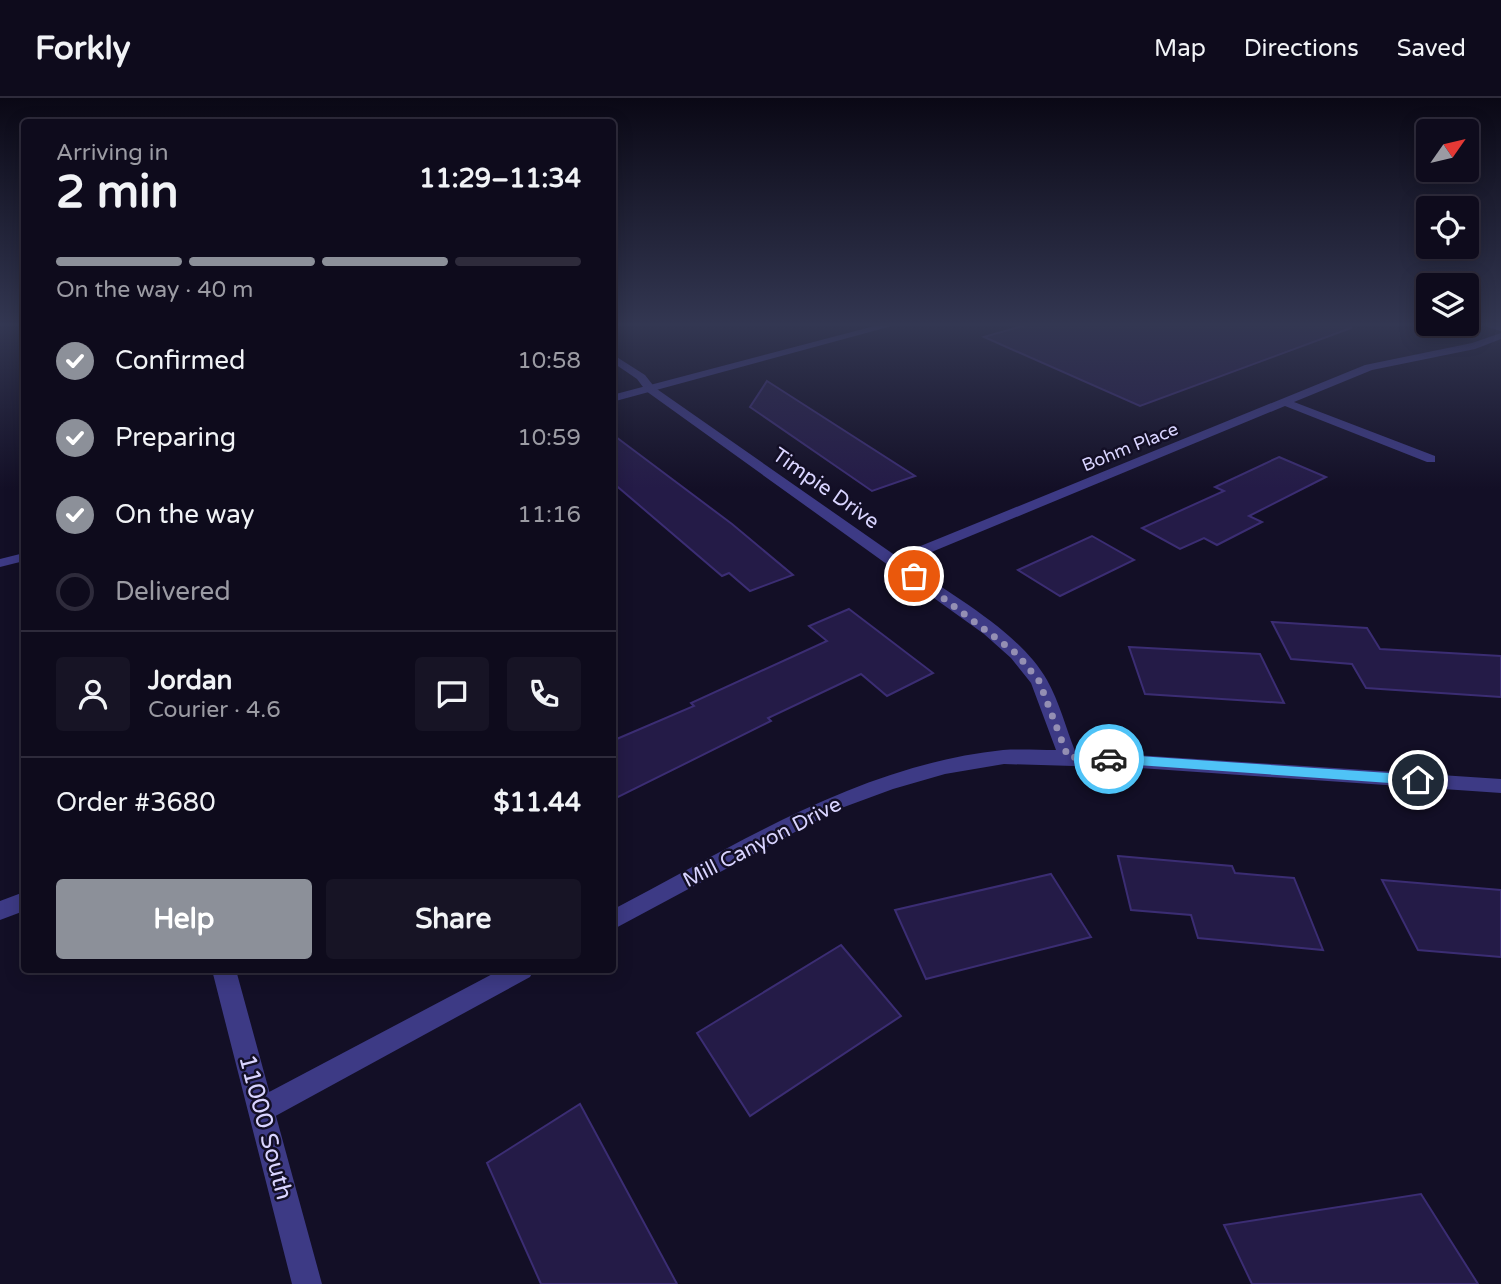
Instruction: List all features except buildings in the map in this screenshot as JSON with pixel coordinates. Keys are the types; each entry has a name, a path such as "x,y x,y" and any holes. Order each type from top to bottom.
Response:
{"street":[{"name":"Timpie Drive","path":"642,378 650,389 895,562 989,630 1017,654 1039,681 1068,757"},
{"path":"616,398 690,378"},
{"name":"Bohm Place","path":"895,562 1342,378"},
{"path":"1285,402 1431,458"},
{"path":"0,564 21,558"},
{"name":"Mill Canyon Drive","path":"616,919 829,805 888,783 945,767 1004,757 1068,757 1501,786"},
{"path":"0,911 21,902"},
{"name":"11000 South","path":"225,973 307,1284"},
{"path":"261,1110 516,973"}],"way so far":[{"path":"914,576 989,630 1017,654 1039,681 1068,757 1109,759"}],"route":[{"path":"1109,759 1418,780"}]}
